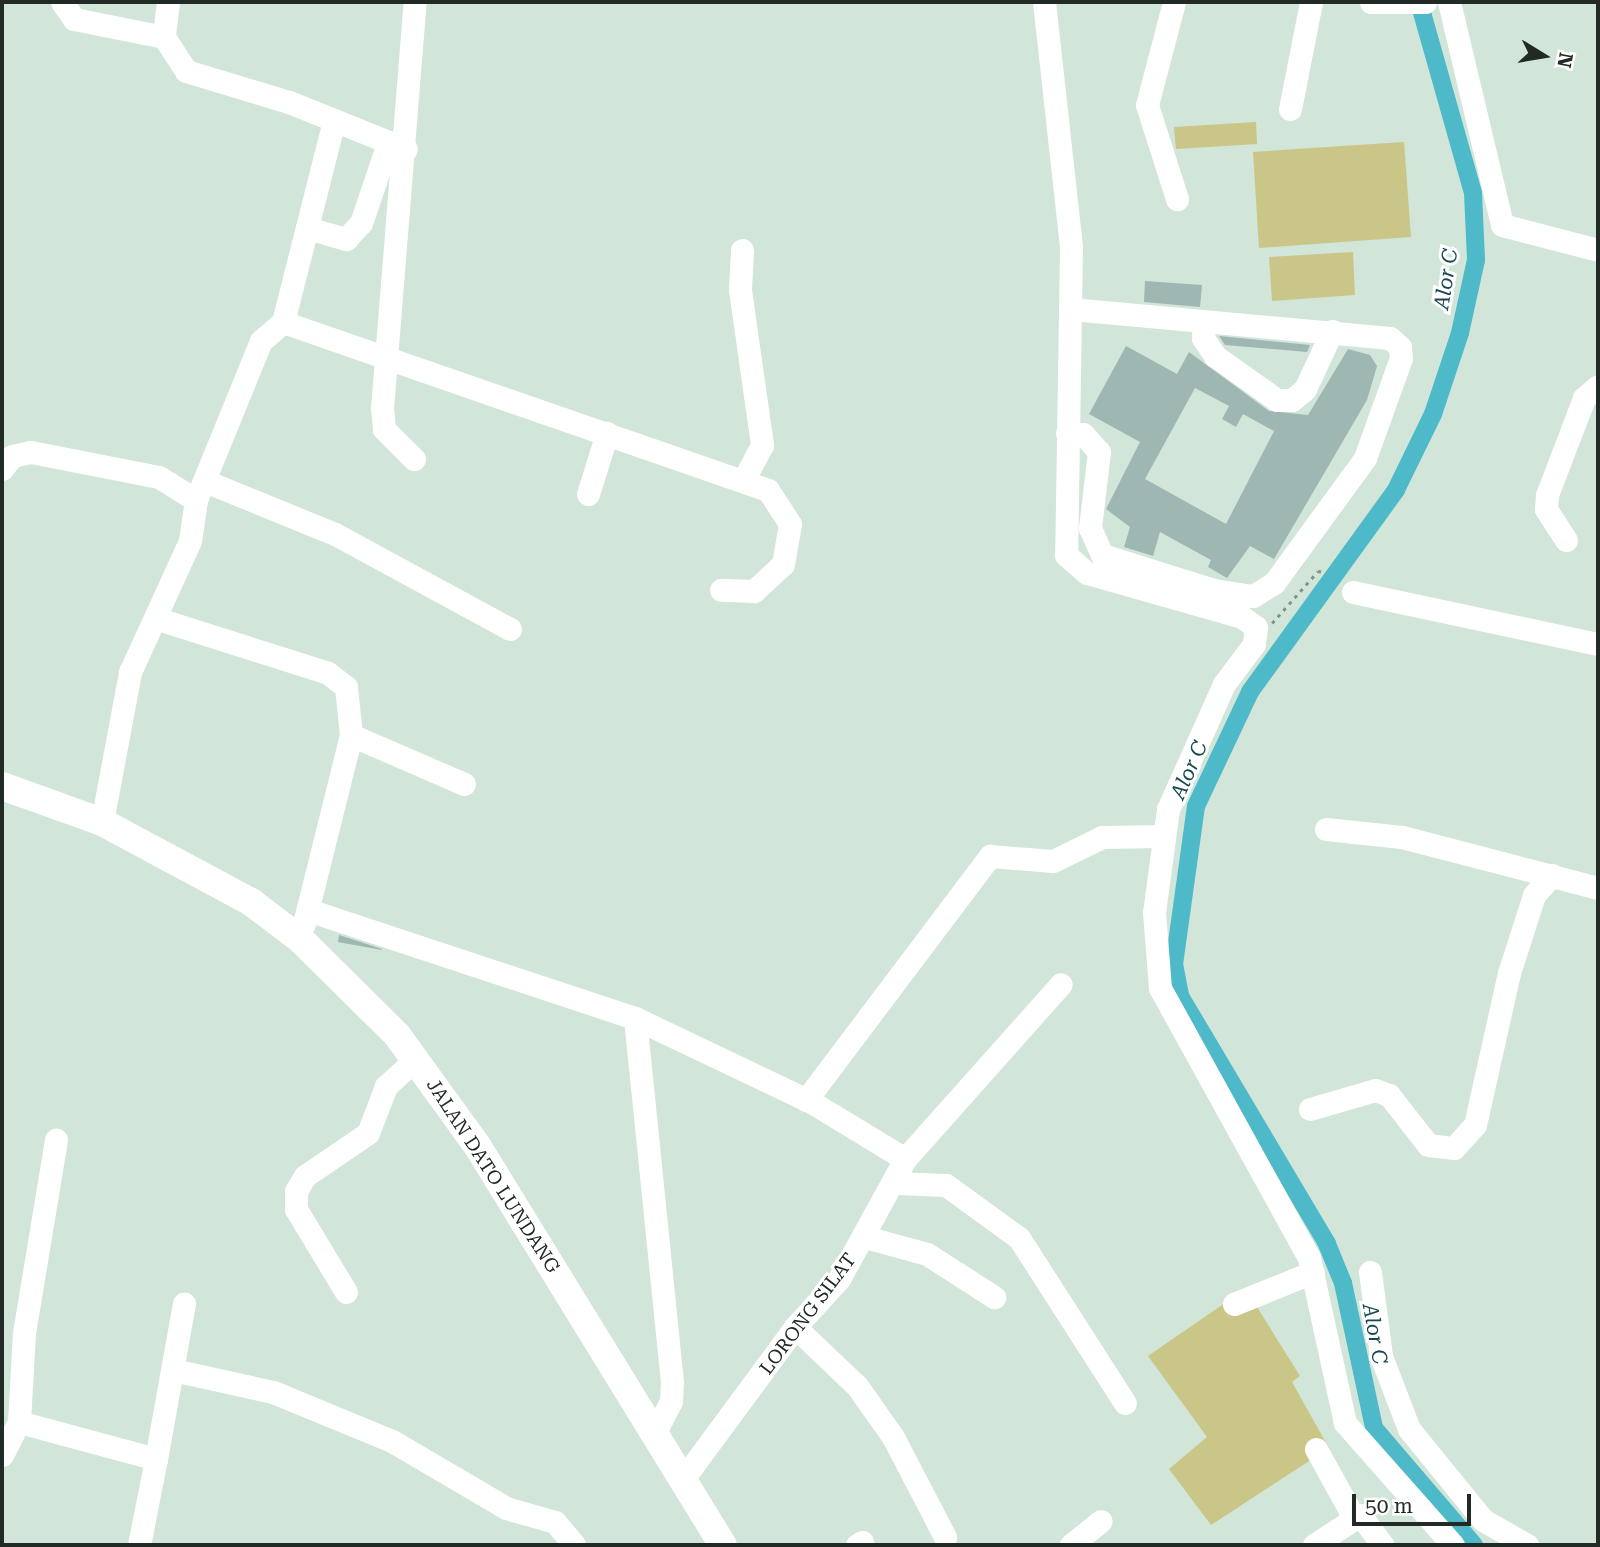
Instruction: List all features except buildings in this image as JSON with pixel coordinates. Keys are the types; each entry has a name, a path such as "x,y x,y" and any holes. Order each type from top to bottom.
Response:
{"main road":[{"name":"JALAN DATO LUNDANG","path":"2,786 102,822 207,875 300,939 416,1059 478,1147 722,1545"}],"street":[{"path":"62,2 74,19 164,37"},
{"path":"169,2 164,37 186,71 289,102 333,124 397,148"},
{"path":"414,459 384,429 397,148 415,2"},
{"path":"1044,2 1071,247 1066,555 1073,565 1242,617 1256,627 1254,644 1224,684 1177,781 1162,836 1154,912 1160,988 1312,1272 1345,1423 1452,1545"},
{"path":"1174,2 1147,105 1177,199"},
{"path":"1290,109 1311,2"},
{"path":"1371,2 1400,6 1425,2"},
{"path":"1449,2 1502,225 1598,250"},
{"path":"102,822 130,672 158,620 190,541 200,490 261,341 283,322 333,124"},
{"path":"307,228 346,239 362,223 397,148"},
{"path":"743,250 740,289 762,445 743,480"},
{"path":"1067,433 1083,434 1099,452 1090,528 1102,555 1213,590 1260,594 1365,458 1397,375 1396,340 1332,331 1205,323 1071,309"},
{"path":"283,322 387,355 768,490 782,504 789,544 783,564 754,592 721,590"},
{"path":"1205,323 1203,338 1215,356 1277,400 1292,400 1305,389 1332,331"},
{"path":"1566,540 1546,509 1547,495 1584,398 1598,386"},
{"path":"588,494 607,433"},
{"path":"2,469 12,456 31,452 159,477 335,534 510,629"},
{"path":"1353,592 1384,602 1598,644"},
{"path":"158,620 328,673 346,687 351,735 300,939"},
{"path":"351,735 464,783"},
{"path":"1326,829 1402,837 1598,888"},
{"path":"806,1100 990,856 1053,861 1102,837 1162,836"},
{"path":"1310,1109 1375,1090 1389,1095 1428,1145 1454,1148 1475,1125 1509,973 1534,895 1552,875"},
{"path":"309,909 635,1018 806,1100 905,1159"},
{"name":"LORONG SILAT","path":"682,1479 795,1327 839,1279 905,1159 1060,985"},
{"path":"635,1018 672,1382 671,1401 654,1434"},
{"path":"346,1292 296,1209 296,1191 305,1176 368,1133 386,1086 416,1059"},
{"path":"2,1455 19,1422 24,1333 56,1140"},
{"path":"894,1183 946,1185 1019,1238 1125,1403"},
{"path":"864,1237 927,1254 994,1297"},
{"path":"1234,1304 1312,1272"},
{"path":"1370,1272 1381,1356 1409,1429 1483,1520 1527,1545"},
{"path":"139,1545 184,1303"},
{"path":"795,1327 857,1386 893,1437 945,1537"},
{"path":"173,1370 274,1392 392,1441 506,1508 555,1522 574,1545"},
{"path":"19,1422 156,1459"},
{"path":"1317,1449 1353,1516"},
{"path":"1314,1545 1353,1516 1367,1518 1383,1545"},
{"path":"1071,1545 1101,1521"}],"path":[{"path":"1256,627 1278,622 1318,571 1325,572"}],"shaded area":[{"path":"1256,122 1257,144 1176,149 1174,127"},
{"path":"1404,142 1411,237 1259,248 1253,152"},
{"path":"1353,252 1355,295 1272,301 1269,257"},
{"path":"1238,1294 1252,1299 1300,1376 1292,1382 1329,1448 1211,1525 1169,1469 1207,1437 1148,1356"}],"waterway":[{"name":"Alor C","path":"1419,2 1473,193 1476,260 1460,333 1433,414 1396,490 1250,692 1196,806 1174,964 1180,996 1327,1244 1343,1283 1374,1428 1474,1545"}]}
